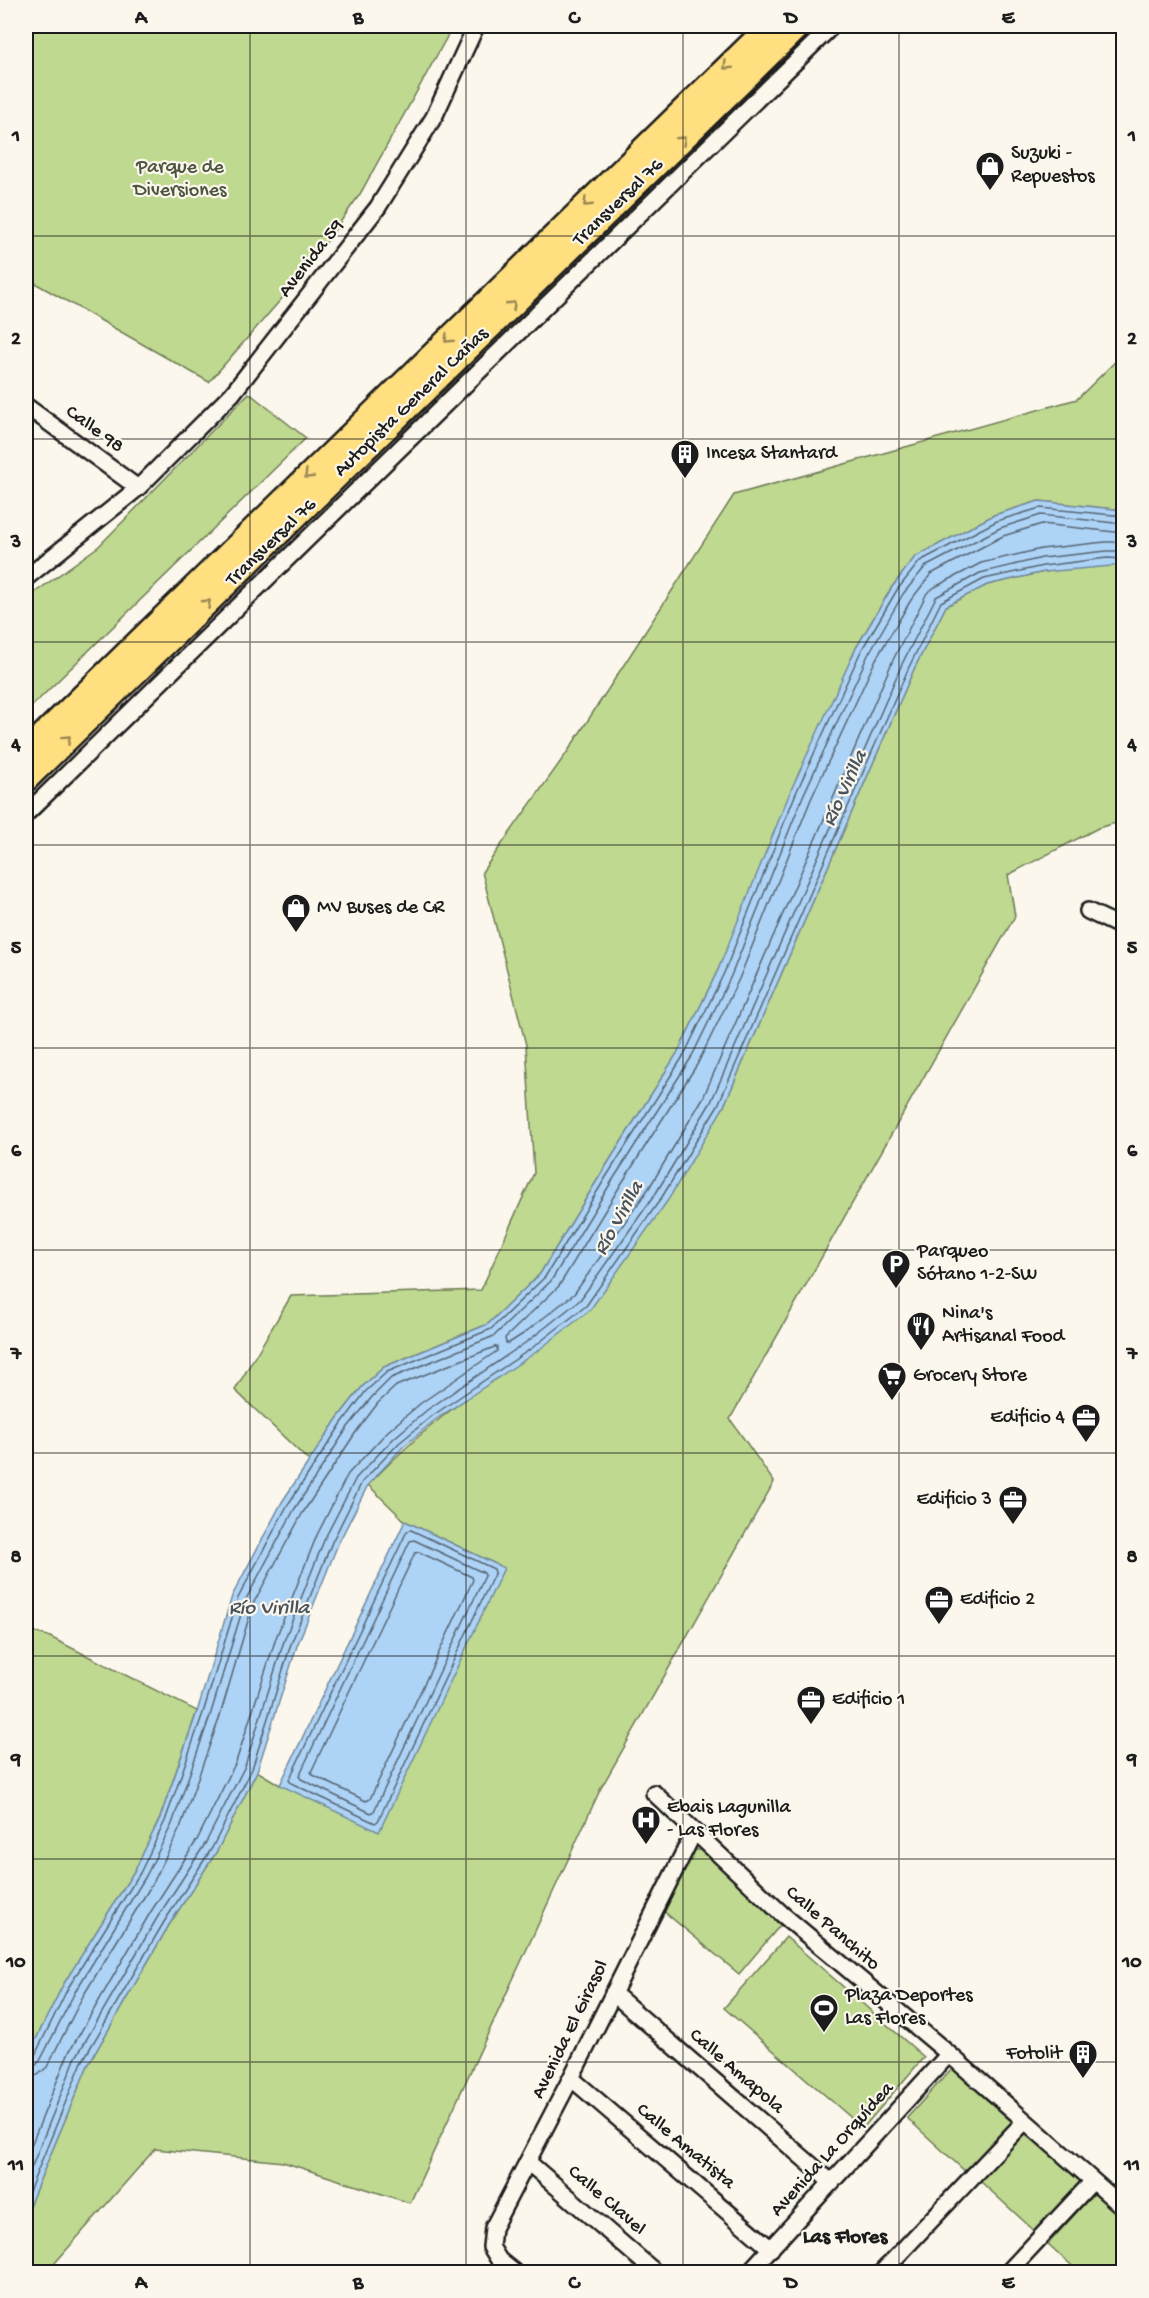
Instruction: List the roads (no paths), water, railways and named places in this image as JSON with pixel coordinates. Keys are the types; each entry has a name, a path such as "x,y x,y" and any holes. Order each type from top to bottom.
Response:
{"highway":[{"name":"Autopista General Cañas","path":"26,751 769,26"},
{"name":"Autopista General Cañas","path":"26,780 799,26"}],"street":[{"name":"Avenida 59","path":"26,578 138,488 232,394 378,207 434,117 476,26"},
{"name":"Transversal 76","path":"26,814 832,26"},
{"name":"Calle 98","path":"26,406 138,488"},
{"path":"1088,910 1124,928"},
{"name":"Calle Panchito","path":"654,1793 789,1920 949,2054 1124,2208"},
{"name":"Avenida El Girasol","path":"514,2272 499,2260 491,2247 493,2228 694,1832"},
{"name":"Calle Amapola","path":"613,1993 832,2182"},
{"name":"Avenida La Orquídea","path":"748,2272 949,2054"},
{"name":"Calle Amatista","path":"571,2078 771,2248"},
{"path":"882,2272 1025,2121"},
{"name":"Calle Clavel","path":"528,2162 656,2272"},
{"path":"1008,2272 1092,2182"}],"water":[{"name":"Río Virilla","path":"1039,501 1123,510 1123,565 1044,572 987,585 946,606 914,669 723,1108 668,1200 590,1310 536,1352 435,1420 403,1447 368,1485 338,1544 297,1646 257,1771 217,1851 169,1925 88,2065 26,2213 26,2059 63,1985 135,1870 160,1818 197,1712 232,1596 282,1502 337,1419 362,1387 384,1367 488,1324 540,1274 678,1052 718,970 791,790 856,648 892,587 915,557 994,515"},
{"path":"405,1521 504,1568 379,1832 280,1785"}],"place":[{"name":"Suzuki - Repuestos","path":"990,192"},
{"name":"Incesa Stantard","path":"685,480"},
{"name":"MV Buses de CR","path":"296,934"},
{"name":"Parqueo Sótano 1-2-SW","path":"896,1290"},
{"name":"Nina's Artisanal Food","path":"921,1352"},
{"name":"Grocery Store","path":"892,1402"},
{"name":"Edificio 4","path":"1086,1444"},
{"name":"Edificio 3","path":"1013,1526"},
{"name":"Edificio 2","path":"939,1626"},
{"name":"Edificio 1","path":"811,1726"},
{"name":"Ebais Lagunilla - Las Flores","path":"646,1846"},
{"name":"Plaza Deportes Las Flores","path":"824,2034"},
{"name":"Fotolit","path":"1083,2080"}],"district":[{"name":"Las Flores","path":"845,2238"}],"park label":[{"name":"Parque de Diversiones","path":"180,180"}]}
